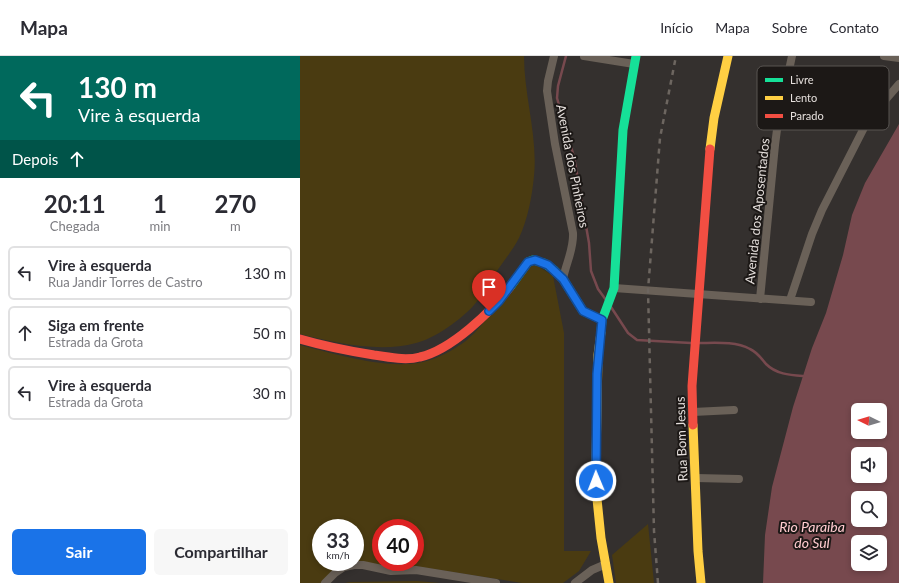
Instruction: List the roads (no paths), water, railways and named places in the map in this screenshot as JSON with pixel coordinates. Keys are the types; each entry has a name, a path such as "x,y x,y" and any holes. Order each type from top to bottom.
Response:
{"street":[{"name":"Avenida dos Pinheiros","path":"554,56 547,91 574,233 573,246 567,261 563,279"},
{"path":"584,56 635,60 623,130 613,290 603,317 598,361 596,461 598,518 609,583"},
{"name":"Rua Bom Jesus","path":"701,583 698,551 692,386 693,356 696,335 710,148 714,118 728,56"},
{"name":"Avenida dos Aposentados","path":"790,66 792,56"},
{"path":"884,56 899,58"},
{"path":"889,96 899,84"},
{"name":"Avenida dos Aposentados","path":"760,299 778,130"},
{"path":"790,300 817,222 863,130"},
{"path":"300,339 324,346 358,352 397,357 414,358 422,356 436,350 480,320 499,301 529,261 535,260 544,263 563,279 583,311 603,317"},
{"path":"613,290 811,302"},
{"path":"693,412 734,410"},
{"path":"696,478 739,479"},
{"path":"574,583 592,570 606,564"},
{"path":"325,583 335,573 344,567 363,565 391,570 416,570 496,583"}],"water":[{"name":"Rio Paraiba do Sul","path":"899,124 899,583 763,583 765,535 772,487 793,407 812,348 826,313 843,255 852,215 865,183"}],"waterway":[{"path":"566,56 558,86 557,98 574,157 589,243 591,271 598,289 606,300"},
{"path":"611,307 628,333 637,340 691,343"},
{"path":"698,343 725,343 744,346 759,355 766,364 774,370 803,376"}],"railway":[{"path":"658,583 654,531 648,290 660,138 676,56"}]}
